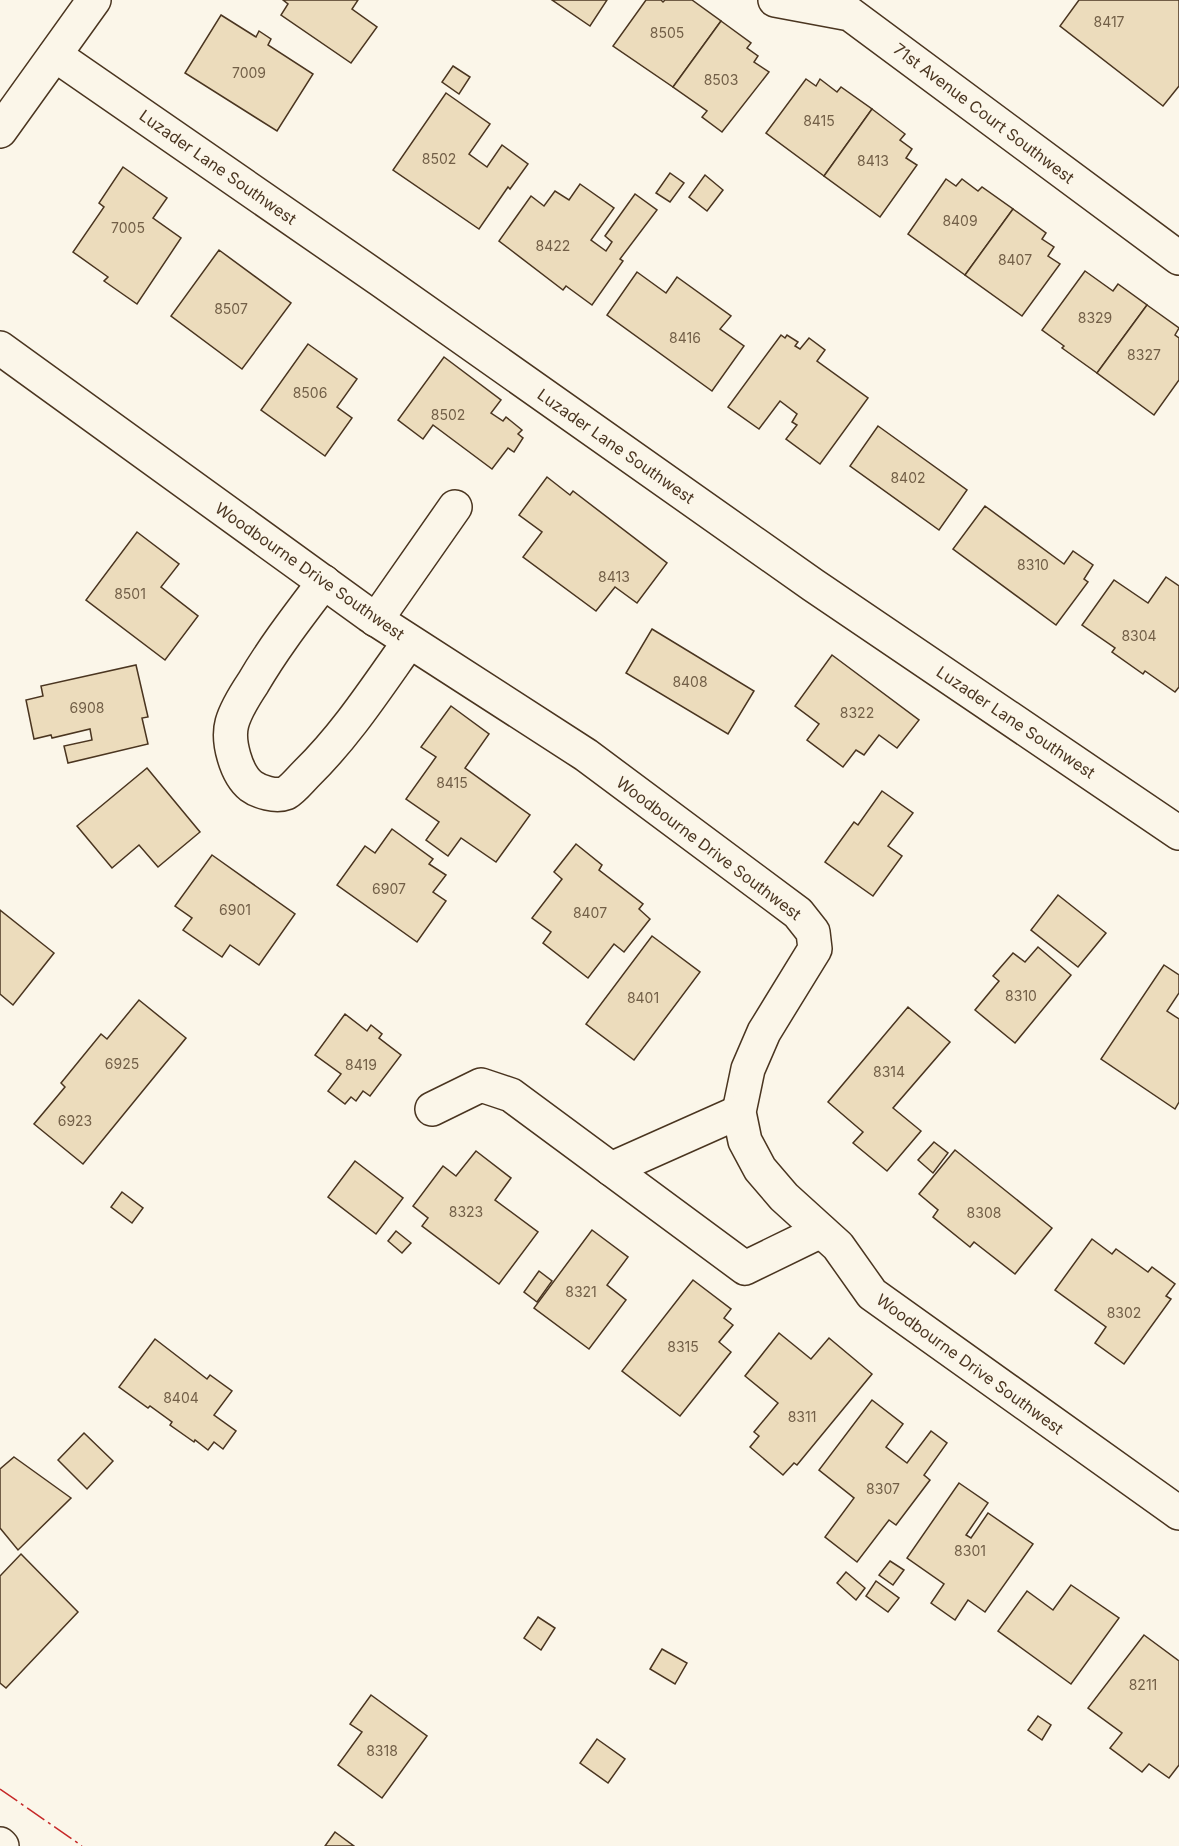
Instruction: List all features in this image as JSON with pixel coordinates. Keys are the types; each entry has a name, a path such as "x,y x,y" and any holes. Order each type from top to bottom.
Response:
{"street":[{"path":"0,131 94,0"},
{"name":"71st Avenue Court Southwest","path":"775,0 850,14 1179,258"},
{"name":"Luzader Lane Southwest","path":"56,55 382,281 813,585 1179,833"},
{"name":"Woodbourne Drive Southwest","path":"0,348 375,620 586,755 798,912 813,932 815,949 764,1032 748,1069 739,1112 744,1142 760,1169 784,1197 838,1246 872,1294 1179,1513"},
{"path":"375,620 455,507"},
{"path":"324,582 269,655 244,697 231,726 231,747 238,769 251,786 270,794 279,795 287,792 349,726 409,642"},
{"path":"432,1109 480,1085 511,1095 744,1268 821,1231"},
{"path":"611,1169 739,1112"}],"building":[{"path":"283,0 358,0 352,9 377,27 351,63 281,15 288,4"},
{"path":"552,0 607,0 590,26"},
{"path":"646,0 663,2 665,0 692,0 721,21 673,87 613,46"},
{"path":"1079,0 1179,0 1179,86 1163,106 1060,26"},
{"path":"221,15 256,37 259,31 271,39 268,45 313,74 277,131 185,73"},
{"path":"721,21 751,43 747,48 758,56 754,62 769,72 722,132 702,117 707,111 673,87"},
{"path":"453,66 470,77 459,94 442,82"},
{"path":"806,79 816,86 820,79 837,92 841,87 872,109 824,176 766,133"},
{"path":"446,93 490,124 469,154 487,167 502,145 528,164 510,189 508,187 479,229 393,170"},
{"path":"872,109 905,134 900,140 912,149 906,158 917,165 880,217 824,176"},
{"path":"123,167 167,198 153,218 181,238 137,304 104,281 108,277 73,252 104,207 99,203"},
{"path":"670,173 684,183 670,202 656,193"},
{"path":"705,175 723,190 707,211 689,197"},
{"path":"946,179 956,186 962,179 978,191 982,187 1013,209 965,275 908,234"},
{"path":"580,184 614,208 591,240 606,251 612,242 605,236 635,194 657,210 620,259 623,261 592,305 566,286 563,290 499,241 531,196 544,206 555,191 569,200"},
{"path":"1013,209 1046,233 1042,239 1054,247 1048,256 1060,264 1022,316 965,275"},
{"path":"219,250 291,303 242,369 171,316"},
{"path":"1085,271 1113,291 1118,284 1147,305 1097,373 1062,348 1064,346 1042,330"},
{"path":"637,272 666,293 677,277 731,316 720,329 744,346 712,391 607,315"},
{"path":"1147,305 1179,328 1175,335 1179,338 1179,380 1154,415 1097,373"},
{"path":"781,335 785,338 787,335 798,342 795,346 800,349 809,338 825,350 817,361 868,398 820,464 786,439 797,425 792,422 797,414 780,401 759,429 728,407"},
{"path":"308,344 357,379 337,407 352,418 325,456 261,410"},
{"path":"444,357 501,400 491,413 503,421 506,417 522,430 518,434 523,438 514,452 508,448 492,469 433,425 423,439 398,420"},
{"path":"878,426 967,490 939,530 850,466"},
{"path":"547,477 570,495 573,491 667,563 637,603 615,587 596,611 523,557 542,532 519,515"},
{"path":"985,506 1064,564 1073,551 1093,565 1084,579 1088,582 1056,625 953,549"},
{"path":"137,532 179,564 161,587 198,616 165,660 86,600"},
{"path":"1166,577 1179,586 1179,687 1175,692 1145,671 1143,674 1112,652 1115,648 1082,625 1114,580 1148,603"},
{"path":"652,629 754,691 728,734 626,673"},
{"path":"832,655 919,720 897,748 879,735 864,755 856,750 843,767 807,740 819,724 795,706"},
{"path":"136,665 148,717 142,718 148,744 68,763 64,746 92,740 90,729 52,738 51,735 34,739 26,700 43,696 41,686"},
{"path":"451,706 489,734 465,768 530,815 496,862 461,838 448,856 426,840 439,822 406,799 436,757 421,747"},
{"path":"147,768 200,832 158,867 139,845 112,868 77,826"},
{"path":"882,791 913,813 888,846 902,856 873,896 825,862 854,822 858,825"},
{"path":"392,829 433,859 429,864 446,875 433,892 446,901 417,942 337,885 365,846 375,853"},
{"path":"576,844 602,865 599,870 643,904 639,909 650,919 624,952 614,944 588,978 543,943 551,932 532,918 562,879 554,872"},
{"path":"212,855 295,914 259,965 230,945 222,957 183,930 192,918 175,906"},
{"path":"1058,895 1106,933 1078,967 1031,930"},
{"path":"0,910 54,953 13,1005 0,994"},
{"path":"652,936 700,972 634,1060 586,1024"},
{"path":"1038,947 1071,975 1015,1043 975,1010 999,981 993,976 1013,953 1025,962"},
{"path":"1164,965 1179,975 1179,993 1167,1011 1179,1019 1179,1102 1175,1109 1101,1059"},
{"path":"139,1000 186,1038 83,1164 34,1124 65,1087 61,1083 101,1034 107,1039"},
{"path":"908,1007 950,1042 893,1108 921,1131 887,1171 853,1143 863,1132 828,1102"},
{"path":"345,1014 367,1031 371,1025 382,1034 379,1038 401,1055 370,1096 363,1091 356,1101 351,1097 345,1104 328,1091 341,1074 315,1055"},
{"path":"934,1142 948,1153 933,1173 918,1160"},
{"path":"955,1150 1052,1228 1015,1274 974,1242 970,1247 933,1217 938,1210 919,1194"},
{"path":"476,1151 511,1178 495,1200 538,1232 499,1284 422,1226 428,1218 413,1206 443,1166 456,1176"},
{"path":"355,1161 403,1198 376,1234 328,1197"},
{"path":"122,1192 143,1208 132,1223 111,1207"},
{"path":"592,1230 628,1257 607,1285 626,1300 589,1349 534,1308"},
{"path":"396,1231 411,1243 402,1253 388,1241"},
{"path":"1092,1239 1112,1254 1116,1249 1148,1272 1152,1267 1175,1284 1166,1296 1171,1299 1124,1364 1095,1343 1106,1327 1055,1290"},
{"path":"539,1271 552,1281 537,1302 524,1292"},
{"path":"693,1280 731,1309 724,1318 733,1325 719,1342 731,1352 680,1416 622,1371"},
{"path":"779,1333 811,1359 829,1338 872,1374 797,1465 794,1463 783,1475 750,1447 759,1436 754,1432 778,1403 745,1376"},
{"path":"155,1339 207,1379 210,1375 232,1391 214,1415 236,1431 223,1449 214,1442 208,1450 195,1440 194,1442 170,1425 172,1422 119,1387"},
{"path":"872,1400 903,1424 886,1447 907,1463 931,1431 947,1443 924,1475 930,1480 896,1525 889,1520 857,1562 825,1537 854,1498 819,1470"},
{"path":"84,1433 113,1461 87,1489 58,1460"},
{"path":"14,1457 71,1498 18,1550 0,1528 0,1469"},
{"path":"959,1483 988,1503 966,1535 971,1538 988,1513 1033,1544 985,1612 968,1600 955,1620 931,1603 944,1584 907,1558"},
{"path":"21,1554 78,1612 6,1688 0,1683 0,1576"},
{"path":"890,1561 904,1570 893,1585 879,1575"},
{"path":"846,1572 865,1588 856,1600 837,1583"},
{"path":"876,1581 899,1598 888,1612 866,1596"},
{"path":"1071,1585 1119,1618 1071,1684 998,1631 1027,1591 1053,1610"},
{"path":"538,1617 555,1628 541,1650 524,1638"},
{"path":"1144,1635 1179,1661 1179,1765 1169,1778 1149,1764 1142,1772 1110,1748 1122,1733 1088,1708"},
{"path":"662,1649 687,1663 675,1684 650,1669"},
{"path":"371,1695 427,1736 382,1798 338,1765 362,1732 350,1724"},
{"path":"1038,1716 1051,1725 1042,1740 1028,1730"},
{"path":"597,1739 625,1759 608,1783 580,1763"},
{"path":"335,1832 354,1846 325,1846"}],"power":[{"path":"0,1789 82,1846"}]}
